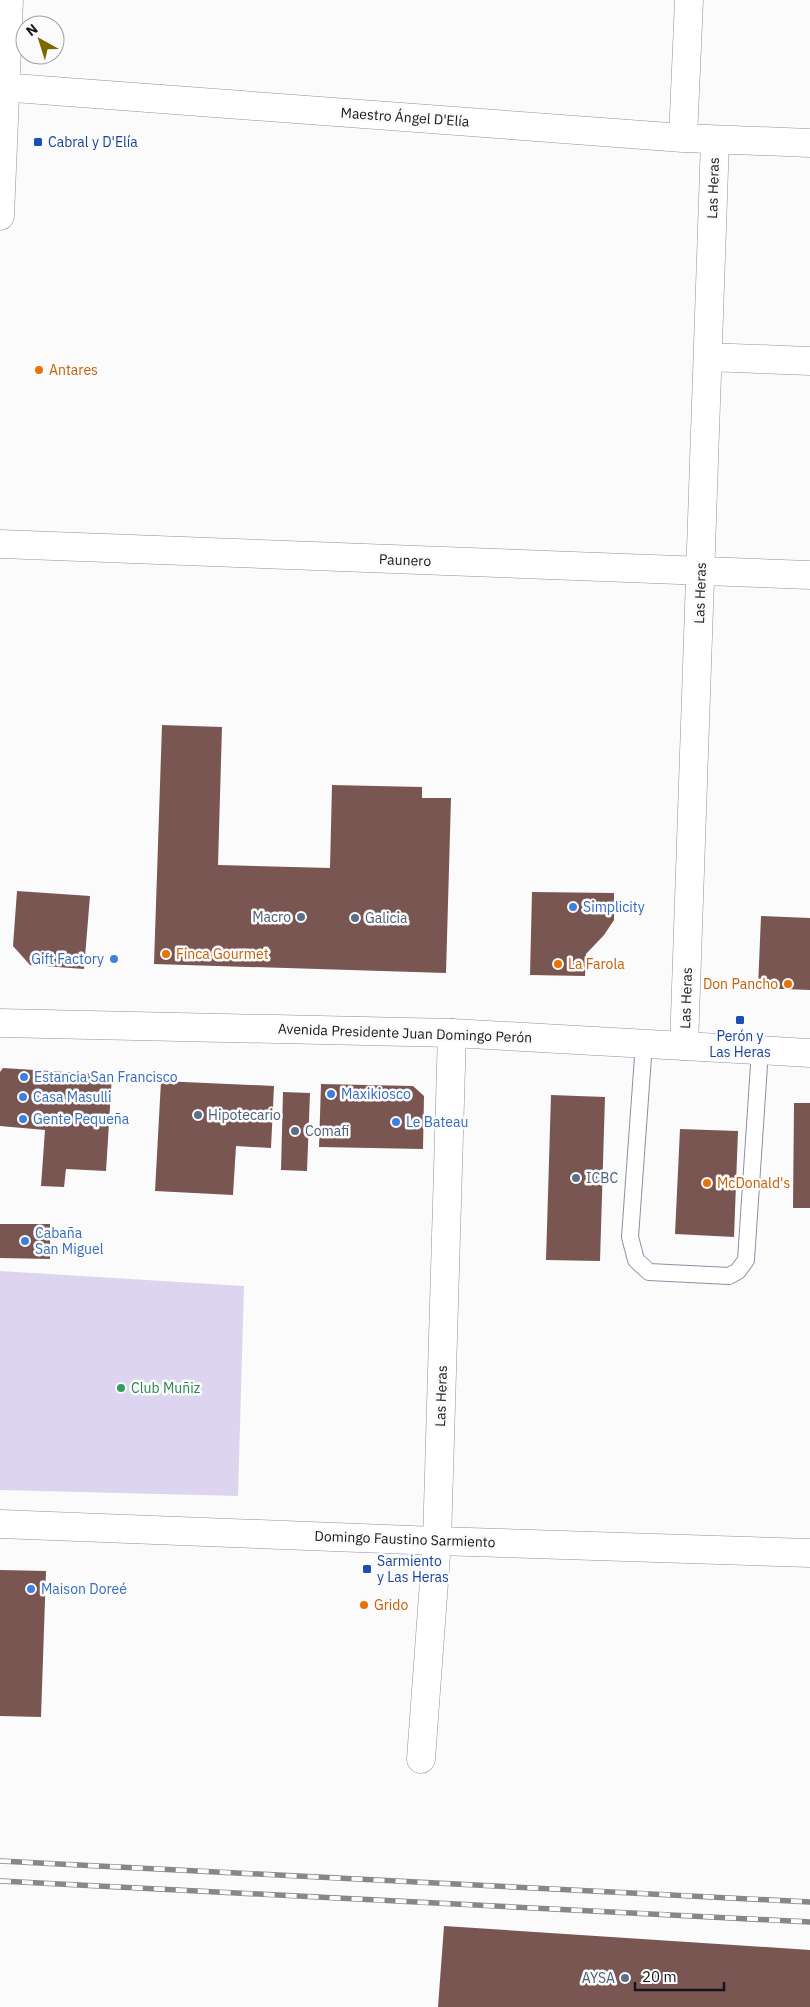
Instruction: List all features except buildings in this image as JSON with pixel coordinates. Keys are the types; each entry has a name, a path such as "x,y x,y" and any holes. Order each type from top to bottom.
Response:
{"street":[{"path":"0,216 3,87 9,0"},
{"path":"683,138 689,0"},
{"name":"Maestro Ángel D'Elía","path":"3,87 683,138 810,144"},
{"name":"Las Heras","path":"684,1046 715,140"},
{"path":"708,357 810,361"},
{"name":"Paunero","path":"0,544 810,575"},
{"name":"Avenida Presidente Juan Domingo Perón","path":"0,1023 452,1033 810,1053"},
{"name":"Las Heras","path":"421,1759 437,1541 452,1033"},
{"name":"Domingo Faustino Sarmiento","path":"0,1524 810,1553"}],"lane":[{"path":"644,1043 630,1237 636,1260 649,1272 729,1276 738,1270 746,1260 760,1050"}],"shaded area":[{"name":"Club Muñiz","path":"0,1271 244,1286 238,1496 0,1490"}],"railway":[{"path":"0,1861 810,1902"},
{"path":"0,1881 810,1922"}],"place":[{"name":"Cabral y D'Elía","path":"38,142"},
{"name":"Antares","path":"39,370"},
{"name":"Simplicity","path":"573,907"},
{"name":"Macro","path":"301,917"},
{"name":"Galicia","path":"355,918"},
{"name":"Finca Gourmet","path":"166,954"},
{"name":"Gift Factory","path":"114,959"},
{"name":"La Farola","path":"558,964"},
{"name":"Don Pancho","path":"788,984"},
{"name":"Perón y Las Heras","path":"740,1020"},
{"name":"Estancia San Francisco","path":"24,1077"},
{"name":"Maxikiosco","path":"331,1094"},
{"name":"Casa Masulli","path":"23,1097"},
{"name":"Hipotecario","path":"198,1115"},
{"name":"Gente Pequeña","path":"23,1119"},
{"name":"Le Bateau","path":"396,1122"},
{"name":"Comafi","path":"295,1131"},
{"name":"ICBC","path":"576,1178"},
{"name":"McDonald's","path":"707,1183"},
{"name":"Cabaña San Miguel","path":"25,1241"},
{"name":"Club Muñiz","path":"121,1388"},
{"name":"Sarmiento y Las Heras","path":"367,1569"},
{"name":"Maison Doreé","path":"31,1589"},
{"name":"Grido","path":"364,1605"},
{"name":"AYSA","path":"625,1978"}]}
